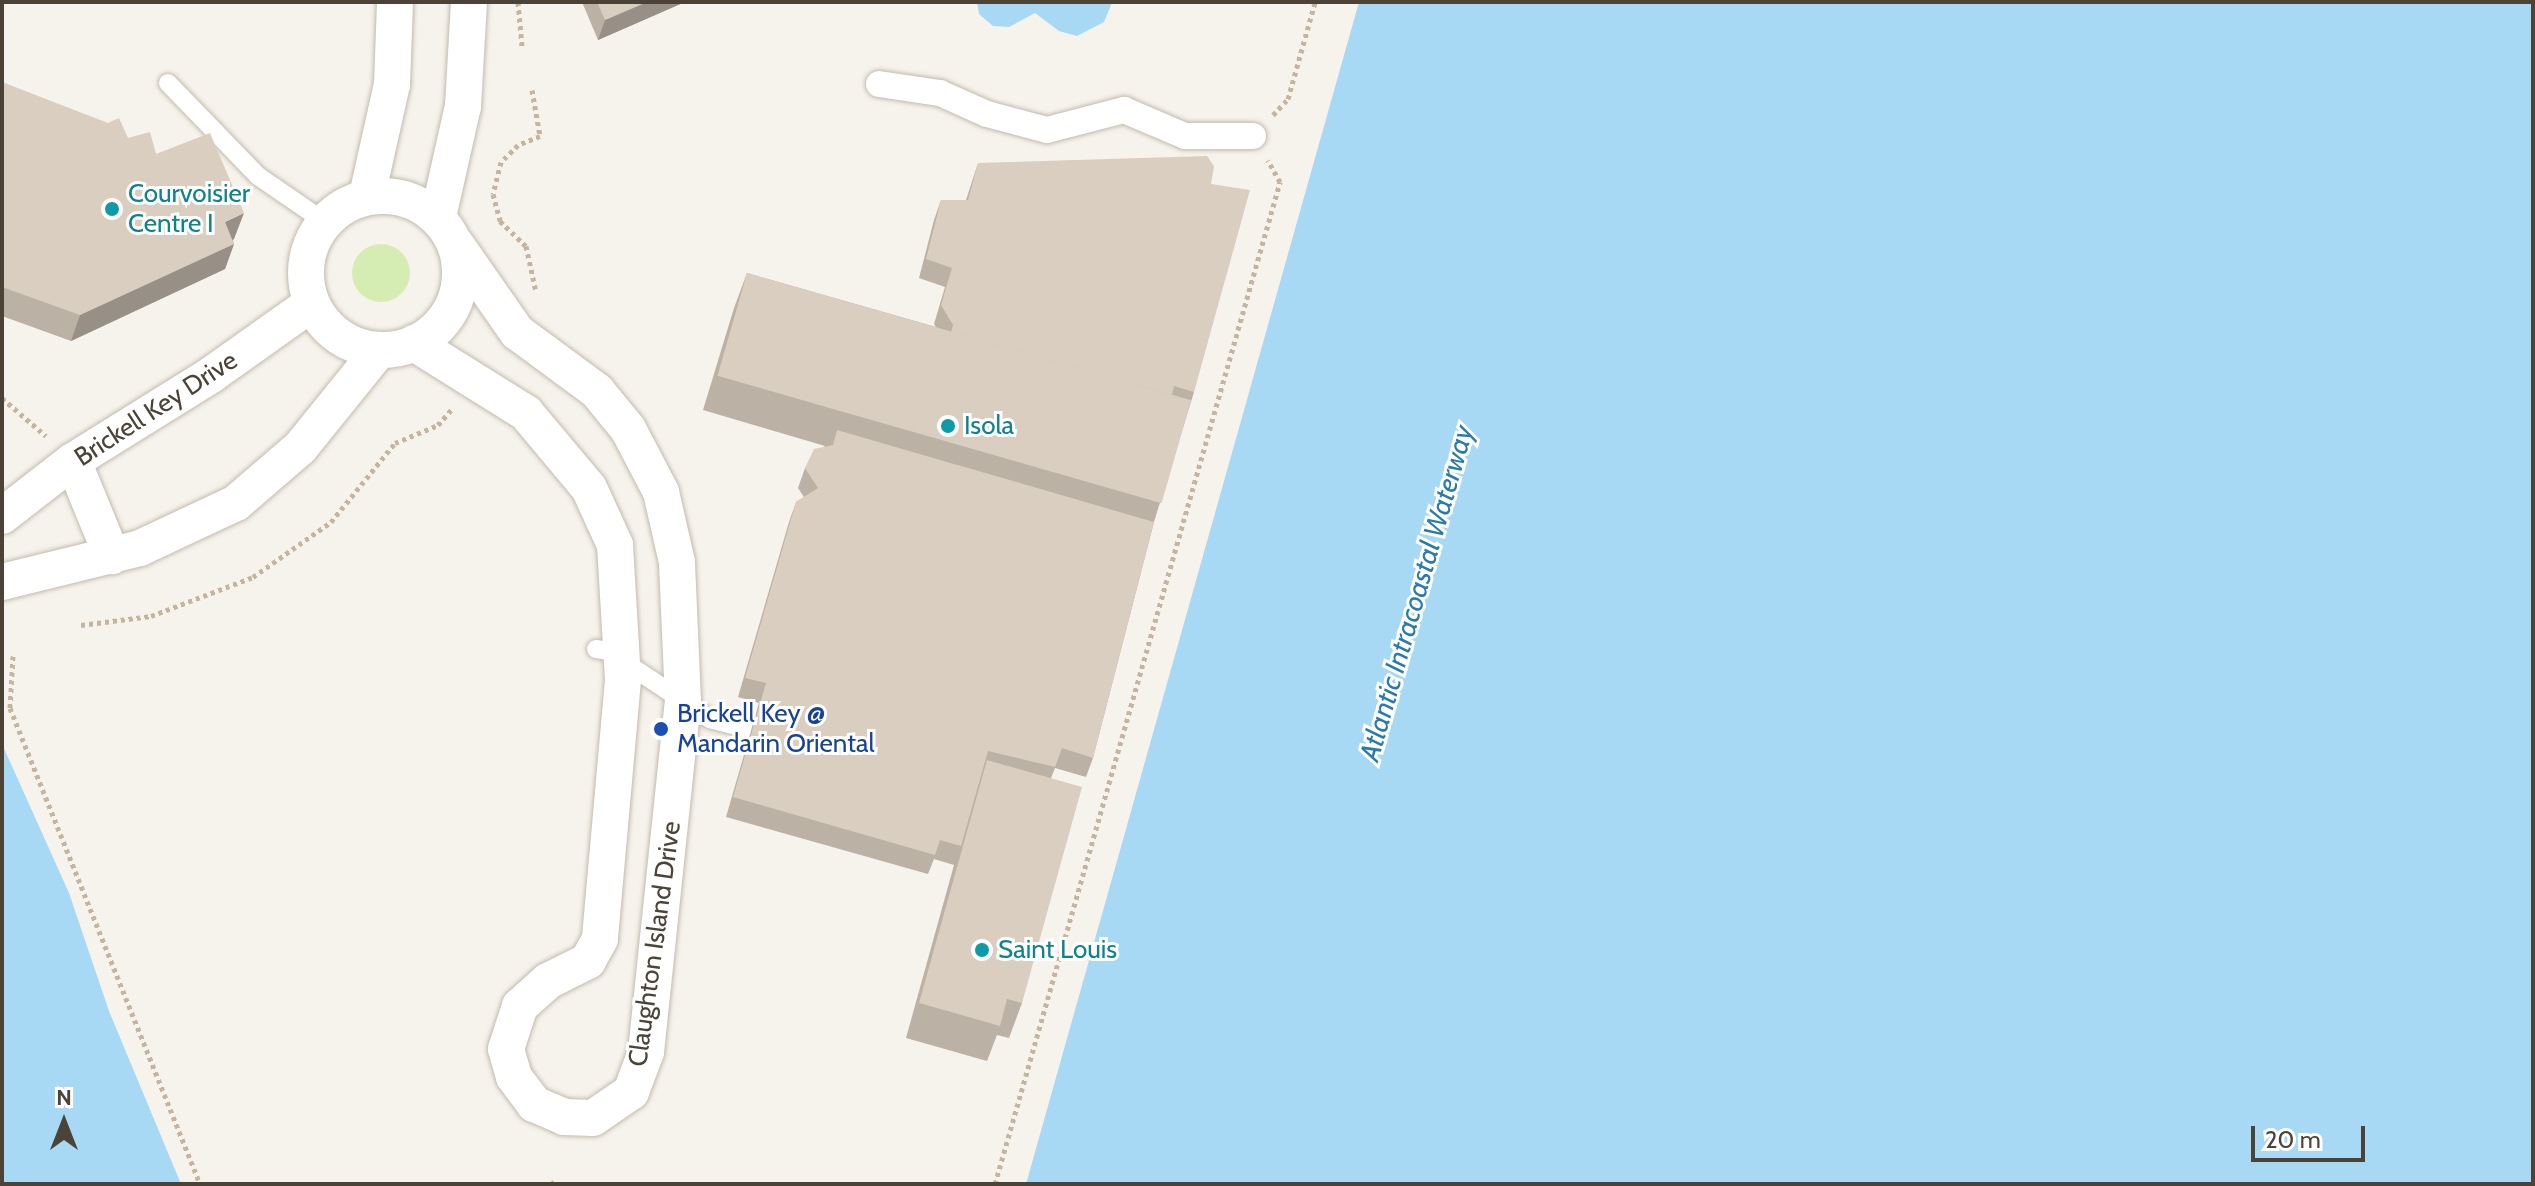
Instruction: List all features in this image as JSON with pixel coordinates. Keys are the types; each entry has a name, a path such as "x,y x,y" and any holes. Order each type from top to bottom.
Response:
{"street":[{"path":"367,196 392,84 395,2"},
{"path":"447,232 396,197 367,196 325,222 314,238 305,267 311,304 329,330 379,350 414,343 451,310 459,279 447,232 463,106 469,2"},
{"path":"879,84 940,93 987,114 1047,130 1124,110 1185,136 1253,136"},
{"name":"Claughton Island Drive","path":"414,343 526,413 589,488 615,545 596,951 532,992 508,1034 506,1049 514,1077 547,1112 579,1119 607,1113 631,1092 642,1067 683,701 677,562 666,510 645,456 597,391 517,332 447,232"},
{"name":"Brickell Key Drive","path":"2,516 73,461 211,375 311,304"},
{"path":"2,582 112,556 191,527 258,487 317,429 379,350"},
{"path":"73,461 112,556"}],"lane":[{"path":"168,83 258,176 325,222"},
{"path":"610,655 710,719 751,730"}],"path":[{"path":"518,2 522,46"},
{"path":"995,1184 1280,182 1253,136 1288,99 1315,2"},
{"path":"532,90 540,136 518,145 501,162 493,194 500,221 520,238 532,260 534,302"},
{"path":"2,398 73,461"},
{"path":"81,625 151,616 253,577 331,522 395,443 438,425 456,405"},
{"path":"13,656 10,708 200,1184"}],"green space":[{"path":"381,244 402,252 410,273 402,294 381,302 360,294 352,273 360,252"}],"water":[{"path":"977,2 1111,2 1111,5 1104,22 1077,36 1059,31 1035,13 1009,27 993,26 979,14"},
{"name":"Atlantic Intracoastal Waterway","path":"1359,2 2533,2 2533,1184 1026,1184"},
{"path":"2,744 69,893 109,1011 181,1184 2,1184"}],"building":[{"path":"597,2 647,2 605,20"},
{"name":"Courvoisier Centre I","path":"2,82 108,123 119,118 128,138 150,132 156,154 210,133 244,213 225,222 234,244 80,315 2,287"},
{"path":"1207,156 1214,166 1211,184 1250,190 1194,392 1174,386 1172,395 951,332 953,325 941,305 952,268 926,259 941,200 968,200 978,163"},
{"name":"Isola","path":"747,273 1191,400 1162,503 718,376"},
{"path":"837,430 1154,522 1093,758 1062,748 1055,767 988,751 961,846 940,840 935,855 733,797 766,683 745,678 796,502 818,488 805,468 814,449 833,445"},
{"name":"Saint Louis","path":"987,760 1082,787 1022,1003 1007,999 1000,1026 919,1003"}],"place":[{"name":"Courvoisier Centre I","path":"112,209"},
{"name":"Isola","path":"948,426"},
{"name":"Brickell Key @ Mandarin Oriental","path":"661,729"},
{"name":"Saint Louis","path":"982,950"}]}
